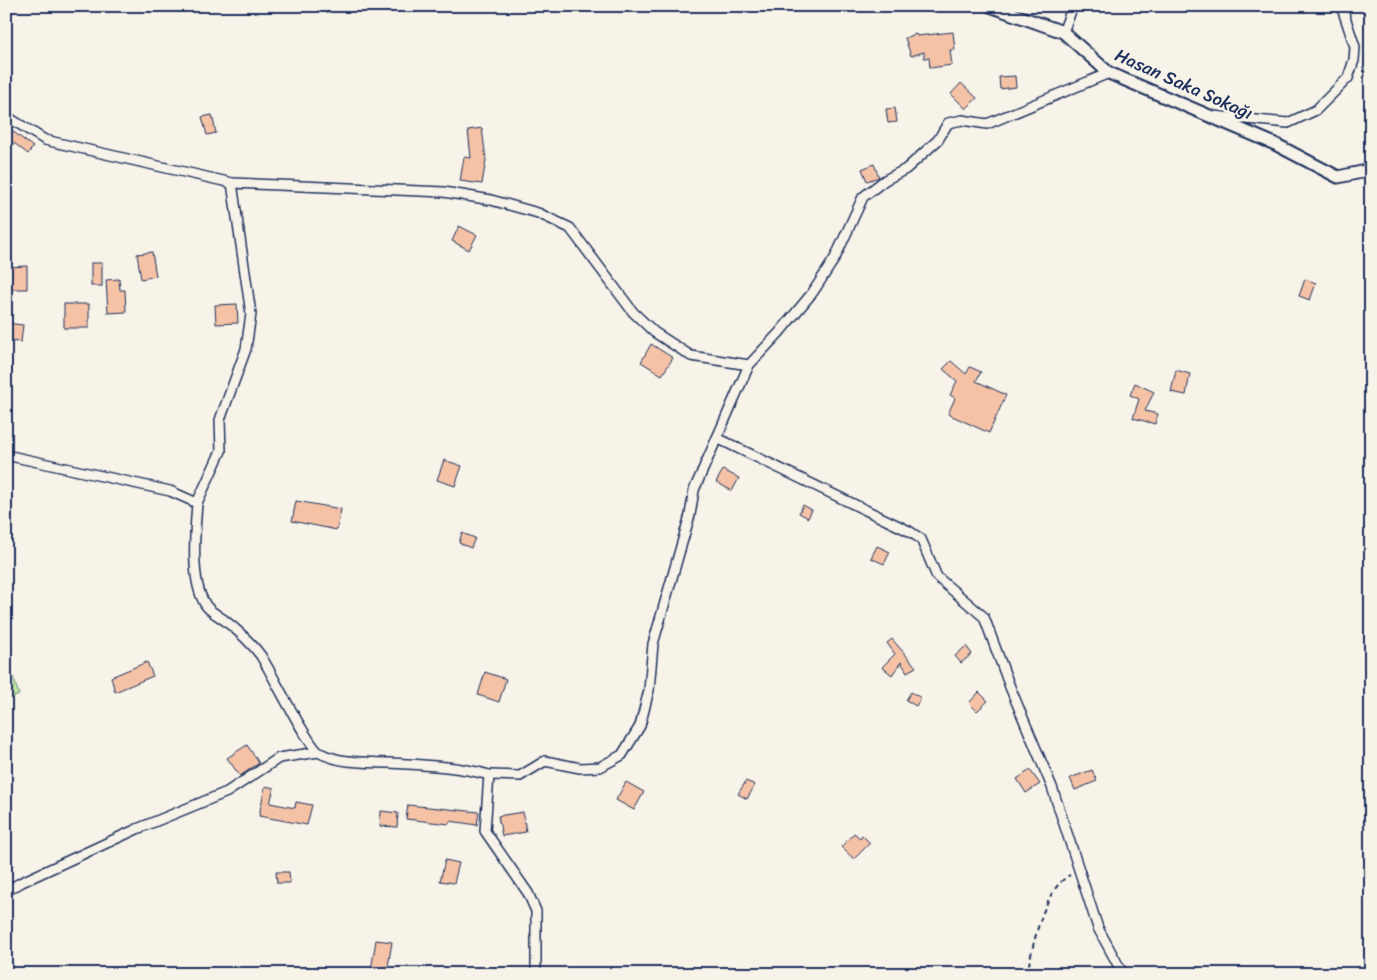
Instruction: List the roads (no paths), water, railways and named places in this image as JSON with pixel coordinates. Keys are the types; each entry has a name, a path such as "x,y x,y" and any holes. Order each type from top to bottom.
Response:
{"street":[{"name":"Hasan Saka Sokağı","path":"990,6 1063,32 1109,73 1275,144 1338,177 1371,170"},
{"path":"1063,32 1073,6"},
{"path":"1208,115 1288,123 1316,110 1348,78 1354,60 1355,47 1343,10 1346,6"},
{"path":"6,891 137,829 227,792 279,758 318,752 345,761 418,765 474,771 488,775 520,776 545,761 580,768 600,767 622,755 640,726 648,690 653,644 690,515 694,490 749,365 813,292 835,258 863,196 885,180 906,169 938,140 948,124 962,120 987,124 1109,73"},
{"path":"6,116 45,140 232,183 444,192 491,200 538,213 570,228 633,312 654,332 690,356 749,365"},
{"path":"232,183 251,314 246,349 220,420 221,452 197,503 195,538 198,581 205,605 234,628 260,654 301,728 318,752"},
{"path":"717,438 921,538 937,577 984,617 1010,687 1052,787 1098,928 1123,974"},
{"path":"6,456 170,491 197,503"},
{"path":"488,775 484,831 528,893 536,911 536,974"}]}
